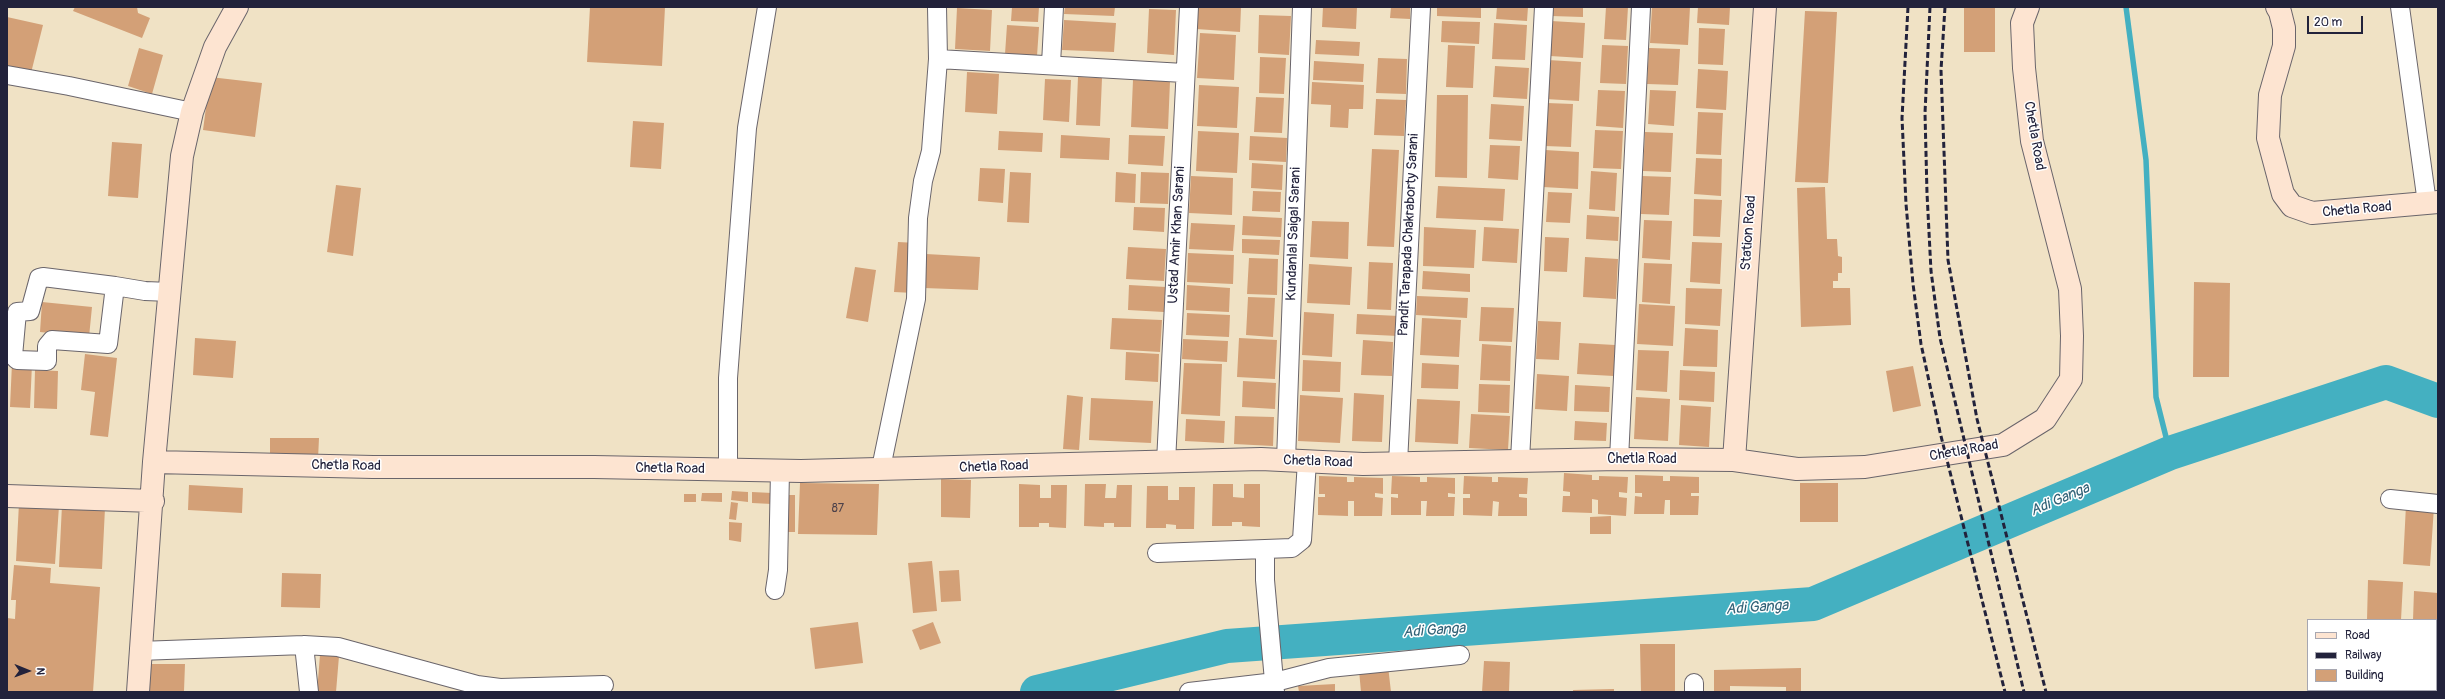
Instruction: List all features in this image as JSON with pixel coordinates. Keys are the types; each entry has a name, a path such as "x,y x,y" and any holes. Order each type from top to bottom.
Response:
{"main road":[{"path":"138,692 139,651 153,501 154,462 182,156 192,112 215,47 236,7"},
{"name":"Station Road","path":"1734,460 1765,7"},
{"name":"Chetla Road","path":"154,462 373,467 780,471 1166,462 1297,461 1398,463 1619,459 1734,460 1797,469 1865,467 2003,445 2045,419 2071,379 2072,336 2070,289 2032,142 2022,23 2028,7"},
{"name":"Chetla Road","path":"2277,7 2280,12 2284,28 2284,46 2270,95 2268,138 2283,194 2292,206 2312,213 2433,203"},
{"path":"7,496 153,501"}],"street":[{"path":"728,470 728,378 747,128 767,7"},
{"path":"881,468 916,299 918,218 923,181 931,151 938,58 938,7"},
{"path":"1051,64 1054,7"},
{"name":"Ustad Amir Khan Sarani","path":"1166,462 1184,73 1189,7"},
{"name":"Kundanlal Saigal Sarani","path":"1157,553 1292,548 1302,540 1297,461 1302,7"},
{"name":"Pandit Tarapada Chakraborty Sarani","path":"1398,463 1420,7"},
{"path":"1520,460 1544,7"},
{"path":"1619,459 1641,7"},
{"path":"2400,7 2433,203"},
{"path":"938,58 1184,73"},
{"path":"7,75 69,86 192,112"},
{"path":"115,286 108,344 52,340 47,346 46,361 16,360 12,356 17,312 30,311 39,278 115,286 170,292"},
{"path":"775,590 778,570 780,471"},
{"path":"2390,499 2438,504"},
{"path":"1265,550 1265,580 1274,683"},
{"path":"139,651 304,645 338,647 364,652 477,685 500,688 604,686"},
{"path":"304,645 309,692"},
{"path":"1193,692 1274,683 1329,668 1460,655"}],"building":[{"path":"75,7 137,7 138,13 150,18 142,38 73,11"},
{"path":"590,7 665,7 662,66 587,62"},
{"path":"1012,7 1039,7 1038,22 1011,21"},
{"path":"1065,7 1115,7 1114,16 1064,14"},
{"path":"1197,7 1241,7 1240,32 1196,29"},
{"path":"1323,7 1357,7 1356,29 1322,27"},
{"path":"1391,7 1410,7 1410,19 1390,18"},
{"path":"1437,7 1481,7 1481,18 1437,16"},
{"path":"1497,7 1528,7 1527,21 1496,19"},
{"path":"1551,7 1583,7 1583,17 1551,16"},
{"path":"1606,7 1628,7 1626,40 1604,39"},
{"path":"1652,7 1690,7 1688,45 1650,43"},
{"path":"1698,7 1730,7 1729,25 1697,23"},
{"path":"1964,7 1995,7 1995,52 1964,52"},
{"path":"957,8 992,10 990,51 955,49"},
{"path":"1149,9 1176,10 1174,55 1147,53"},
{"path":"1805,11 1837,12 1828,183 1795,182"},
{"path":"1259,15 1291,16 1289,55 1258,53"},
{"path":"7,17 43,25 31,73 7,67"},
{"path":"1064,20 1116,23 1114,52 1062,50"},
{"path":"1442,21 1480,22 1479,44 1441,42"},
{"path":"1551,21 1585,23 1583,58 1550,56"},
{"path":"1494,23 1527,25 1525,60 1492,59"},
{"path":"1007,25 1039,27 1037,56 1005,54"},
{"path":"1699,28 1725,29 1723,65 1698,64"},
{"path":"1200,33 1236,35 1234,80 1197,78"},
{"path":"1316,40 1360,42 1359,56 1315,54"},
{"path":"1448,45 1475,46 1473,88 1446,87"},
{"path":"1602,45 1628,46 1626,84 1600,83"},
{"path":"139,48 163,55 152,94 128,86"},
{"path":"1649,48 1680,49 1678,85 1647,84"},
{"path":"1260,57 1286,58 1284,94 1259,93"},
{"path":"1378,58 1407,59 1406,94 1376,93"},
{"path":"1548,60 1581,62 1579,101 1546,99"},
{"path":"1314,61 1364,64 1363,82 1313,80"},
{"path":"1495,66 1529,68 1527,99 1493,97"},
{"path":"1698,69 1728,71 1726,110 1696,108"},
{"path":"967,72 999,74 997,114 965,112"},
{"path":"210,77 262,83 255,137 203,130"},
{"path":"1078,77 1102,78 1100,126 1076,125"},
{"path":"1045,79 1071,80 1069,122 1043,120"},
{"path":"1133,80 1170,81 1168,129 1131,127"},
{"path":"1312,82 1364,85 1363,109 1349,109 1348,128 1330,127 1331,105 1311,104"},
{"path":"1199,85 1239,87 1237,128 1197,126"},
{"path":"1598,90 1625,91 1623,128 1596,126"},
{"path":"1650,90 1676,91 1674,126 1648,124"},
{"path":"1437,95 1468,95 1467,178 1435,177"},
{"path":"1256,97 1284,98 1282,133 1254,132"},
{"path":"1376,99 1406,100 1404,136 1374,135"},
{"path":"1547,103 1573,104 1571,147 1545,146"},
{"path":"1491,104 1524,106 1522,141 1489,139"},
{"path":"1698,112 1723,113 1721,155 1696,154"},
{"path":"633,121 664,123 661,169 630,167"},
{"path":"1595,130 1623,131 1621,169 1593,168"},
{"path":"999,131 1043,133 1042,152 998,150"},
{"path":"1198,131 1239,133 1237,173 1196,171"},
{"path":"1645,132 1673,133 1671,172 1643,171"},
{"path":"1061,135 1110,138 1109,160 1060,158"},
{"path":"1129,135 1165,136 1163,166 1128,164"},
{"path":"1250,136 1287,138 1286,162 1249,160"},
{"path":"112,142 142,144 138,198 108,196"},
{"path":"1490,145 1520,146 1518,180 1488,178"},
{"path":"1372,149 1399,150 1394,247 1367,246"},
{"path":"1545,150 1579,152 1578,189 1543,187"},
{"path":"1696,158 1722,159 1721,196 1694,194"},
{"path":"1252,163 1283,165 1282,190 1251,188"},
{"path":"980,168 1005,169 1003,203 978,201"},
{"path":"1591,171 1617,173 1615,211 1589,209"},
{"path":"1010,172 1031,173 1029,223 1007,222"},
{"path":"1116,172 1136,174 1135,203 1115,202"},
{"path":"1141,172 1169,173 1168,204 1140,203"},
{"path":"1191,176 1233,178 1232,215 1189,213"},
{"path":"1642,176 1671,177 1669,215 1641,214"},
{"path":"336,185 361,188 353,256 327,252"},
{"path":"1438,186 1505,189 1503,221 1436,218"},
{"path":"1825,187 1827,239 1837,239 1838,256 1842,257 1842,273 1838,273 1838,281 1833,281 1833,288 1850,288 1851,325 1801,327 1797,188"},
{"path":"1253,191 1281,192 1280,212 1252,211"},
{"path":"1548,192 1572,193 1570,223 1546,222"},
{"path":"1694,199 1722,200 1720,237 1693,236"},
{"path":"1134,207 1165,208 1164,232 1133,230"},
{"path":"1587,215 1619,217 1618,241 1586,239"},
{"path":"1243,216 1282,218 1281,237 1242,235"},
{"path":"1644,220 1672,221 1670,260 1642,258"},
{"path":"1312,221 1349,222 1348,259 1310,257"},
{"path":"1191,223 1235,225 1233,251 1189,249"},
{"path":"1424,227 1476,230 1474,268 1423,266"},
{"path":"1484,227 1519,229 1517,263 1482,261"},
{"path":"1545,237 1569,238 1567,272 1544,271"},
{"path":"1242,239 1280,240 1279,255 1242,253"},
{"path":"898,242 917,243 914,293 894,292"},
{"path":"1692,242 1722,243 1720,284 1690,282"},
{"path":"1128,247 1166,249 1164,281 1126,279"},
{"path":"1188,253 1234,255 1233,284 1187,282"},
{"path":"926,254 980,257 978,290 924,288"},
{"path":"1585,257 1618,259 1616,299 1583,297"},
{"path":"1249,258 1278,259 1277,295 1247,294"},
{"path":"1369,262 1393,263 1391,310 1367,309"},
{"path":"1644,263 1672,264 1670,304 1642,302"},
{"path":"1309,264 1352,267 1350,305 1307,303"},
{"path":"855,267 876,270 868,322 846,318"},
{"path":"1423,271 1470,274 1470,292 1422,289"},
{"path":"2194,282 2230,283 2229,377 2193,377"},
{"path":"1129,285 1166,287 1164,312 1128,310"},
{"path":"1187,285 1230,288 1229,312 1186,310"},
{"path":"1686,288 1722,289 1720,326 1685,324"},
{"path":"1417,296 1468,298 1467,318 1416,315"},
{"path":"1248,297 1275,298 1273,337 1246,335"},
{"path":"42,302 92,307 89,337 40,332"},
{"path":"1639,304 1675,306 1673,346 1637,344"},
{"path":"1481,307 1514,308 1512,342 1479,341"},
{"path":"1304,312 1334,314 1332,357 1302,355"},
{"path":"1187,313 1230,315 1229,337 1186,335"},
{"path":"1357,314 1399,316 1398,336 1356,334"},
{"path":"1112,318 1162,320 1160,352 1110,349"},
{"path":"1422,318 1461,320 1459,357 1420,355"},
{"path":"1538,321 1561,322 1559,360 1536,359"},
{"path":"1685,328 1718,330 1717,367 1683,366"},
{"path":"195,338 236,341 233,378 193,375"},
{"path":"1239,338 1277,340 1275,379 1237,377"},
{"path":"1183,339 1228,341 1227,362 1182,359"},
{"path":"1363,340 1393,342 1392,376 1361,375"},
{"path":"1579,343 1615,345 1614,376 1577,374"},
{"path":"1482,344 1511,346 1510,381 1480,380"},
{"path":"1638,350 1669,351 1667,392 1636,390"},
{"path":"1126,352 1159,354 1158,382 1125,380"},
{"path":"85,354 117,358 108,437 90,435 95,392 81,390"},
{"path":"1303,360 1341,362 1340,392 1302,391"},
{"path":"12,363 32,364 30,408 10,407"},
{"path":"1184,363 1222,364 1220,416 1181,414"},
{"path":"1422,363 1459,365 1458,389 1421,388"},
{"path":"1913,366 1921,406 1893,412 1886,371"},
{"path":"35,370 58,371 57,409 34,408"},
{"path":"1680,370 1715,372 1714,402 1679,400"},
{"path":"1537,374 1569,376 1567,411 1535,409"},
{"path":"1243,381 1276,383 1275,409 1242,407"},
{"path":"1479,384 1510,385 1509,413 1478,412"},
{"path":"1575,385 1610,387 1609,412 1574,411"},
{"path":"1354,393 1384,395 1382,442 1352,441"},
{"path":"1067,395 1083,397 1079,450 1063,449"},
{"path":"1300,395 1343,398 1340,443 1298,441"},
{"path":"1636,397 1670,399 1668,441 1634,439"},
{"path":"1091,398 1153,401 1151,443 1089,440"},
{"path":"1417,399 1460,401 1458,444 1415,442"},
{"path":"1681,405 1711,407 1709,447 1679,445"},
{"path":"1471,414 1510,416 1508,450 1469,448"},
{"path":"1235,416 1274,417 1273,446 1234,444"},
{"path":"1186,419 1225,421 1224,443 1185,441"},
{"path":"1575,421 1607,423 1606,441 1574,440"},
{"path":"270,438 319,438 318,459 270,459"},
{"path":"1564,473 1592,475 1592,480 1599,480 1599,476 1628,477 1627,493 1619,492 1619,497 1627,498 1626,516 1598,514 1598,500 1592,499 1592,513 1562,512 1563,496 1570,496 1570,492 1563,491"},
{"path":"1635,475 1663,476 1663,481 1670,481 1670,476 1699,477 1699,493 1691,493 1691,496 1699,496 1698,515 1670,515 1670,500 1665,500 1664,514 1634,514 1635,496 1642,497 1642,493 1635,493"},
{"path":"1319,476 1347,477 1347,482 1354,482 1354,477 1383,478 1383,494 1375,493 1375,497 1383,498 1382,516 1354,516 1354,501 1348,501 1348,516 1318,515 1318,497 1325,497 1325,494 1319,494"},
{"path":"1392,476 1420,477 1420,482 1427,482 1427,477 1455,478 1455,494 1448,493 1448,497 1455,497 1454,516 1426,516 1427,501 1421,501 1421,515 1391,515 1391,497 1398,498 1398,494 1391,494"},
{"path":"1464,476 1492,477 1492,482 1498,482 1498,477 1528,478 1527,494 1519,494 1519,497 1527,498 1527,516 1498,516 1499,502 1493,501 1492,516 1463,515 1463,498 1470,498 1470,494 1463,494"},
{"path":"941,479 971,480 970,518 941,517"},
{"path":"800,483 879,484 877,535 798,534"},
{"path":"1800,483 1838,483 1838,522 1800,522"},
{"path":"1019,484 1040,485 1040,498 1051,498 1051,485 1067,485 1066,528 1049,527 1049,523 1039,523 1039,527 1019,527"},
{"path":"1085,484 1106,484 1105,498 1116,498 1117,485 1132,485 1131,527 1114,527 1114,523 1104,523 1104,527 1084,526"},
{"path":"1213,484 1233,484 1233,497 1244,498 1244,484 1260,484 1260,527 1242,526 1242,522 1232,522 1232,526 1212,526"},
{"path":"189,485 243,488 242,513 188,510"},
{"path":"1147,486 1168,486 1168,500 1179,500 1179,487 1195,487 1194,529 1176,529 1176,525 1166,524 1166,528 1146,528"},
{"path":"732,491 748,492 748,502 731,500"},
{"path":"752,492 772,493 772,504 752,503"},
{"path":"702,493 722,493 722,502 701,501"},
{"path":"684,494 696,494 696,502 684,502"},
{"path":"781,495 795,495 795,532 780,532"},
{"path":"731,502 738,503 736,520 729,519"},
{"path":"19,503 59,506 55,564 16,561"},
{"path":"62,505 105,508 102,569 59,567"},
{"path":"2406,505 2434,507 2430,566 2403,564"},
{"path":"1611,516 1611,534 1590,534 1590,517"},
{"path":"729,522 742,523 741,542 729,540"},
{"path":"932,561 937,611 913,613 908,563"},
{"path":"14,565 51,568 50,583 100,587 93,692 7,692 7,618 15,619 16,600 11,600"},
{"path":"959,570 961,601 941,602 939,571"},
{"path":"282,573 321,574 320,608 281,607"},
{"path":"2368,580 2403,582 2401,619 2367,619"},
{"path":"2414,591 2438,593 2438,643 2437,619 2413,619"},
{"path":"858,622 863,663 815,669 810,628"},
{"path":"933,622 941,643 920,650 912,630"},
{"path":"1640,644 1675,644 1675,692 1641,692"},
{"path":"320,655 339,656 336,692 317,692"},
{"path":"1484,661 1510,662 1509,692 1482,692"},
{"path":"141,664 185,664 184,691 141,691"},
{"path":"1388,666 1391,692 1361,692 1359,670"},
{"path":"1801,668 1801,692 1786,692 1786,687 1730,686 1730,692 1714,692 1714,670"},
{"path":"1335,684 1335,692 1299,692 1298,686"},
{"path":"1614,689 1614,692 1573,692 1573,690"}],"waterway":[{"path":"2126,7 2146,160 2156,397 2170,453"},
{"name":"Adi Ganga","path":"1037,692 1227,646 1813,604 2170,453 2386,382 2438,401"}],"railway":[{"path":"1908,7 1902,118 1906,204 1913,284 1921,344 1940,432 2005,692"},
{"path":"1930,7 1925,113 1927,193 1931,271 1940,338 2024,692"},
{"path":"1945,7 1941,70 1948,260 1977,419 2046,692"}]}
